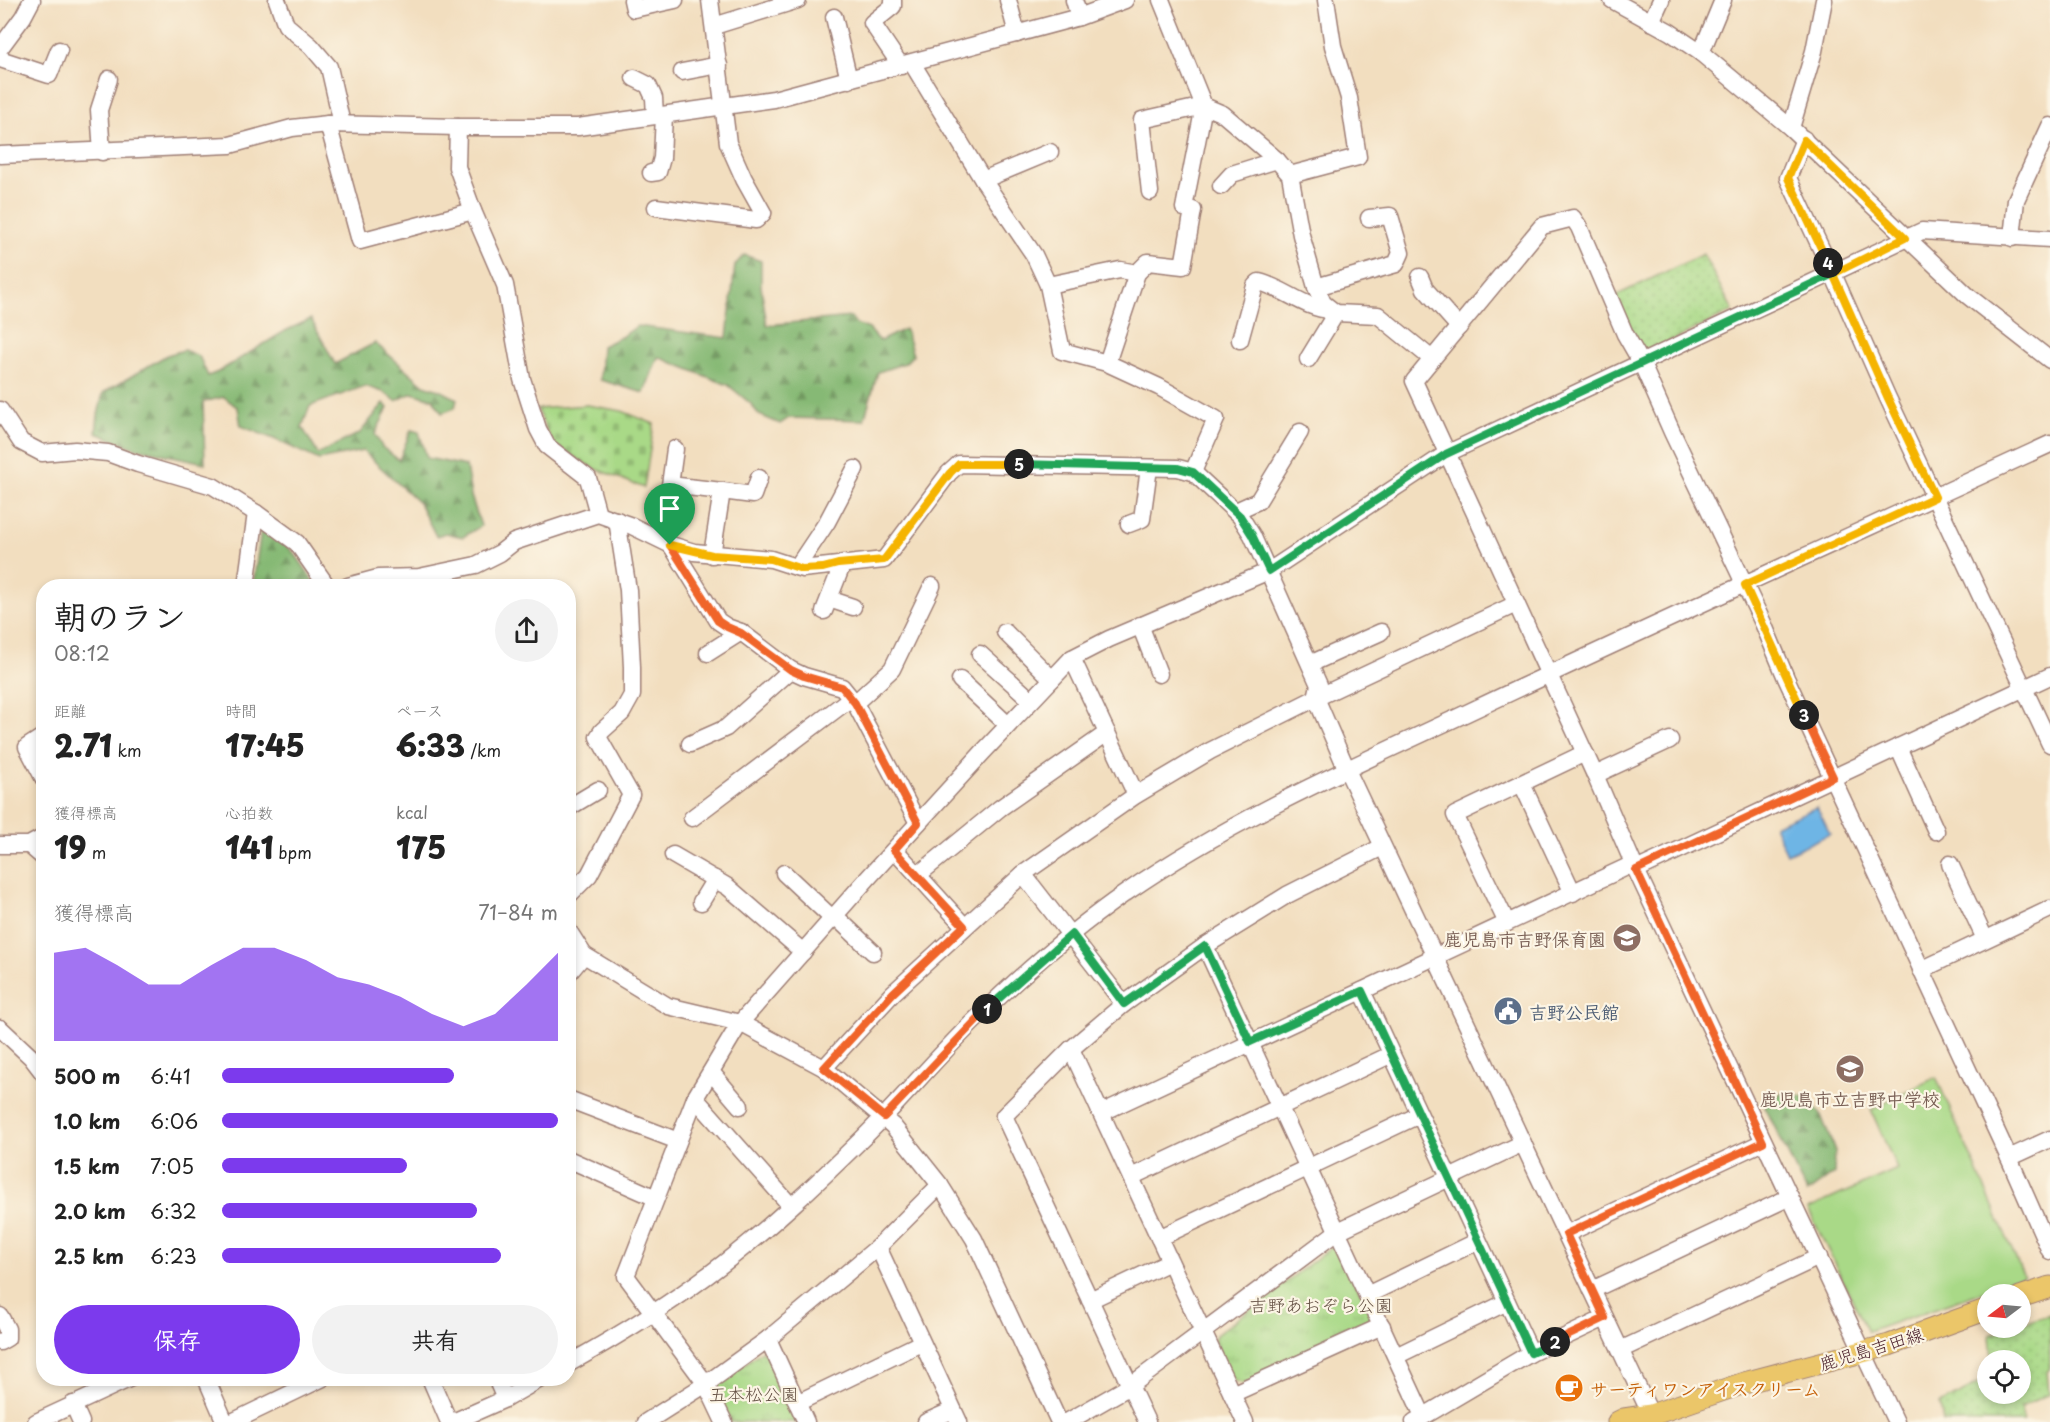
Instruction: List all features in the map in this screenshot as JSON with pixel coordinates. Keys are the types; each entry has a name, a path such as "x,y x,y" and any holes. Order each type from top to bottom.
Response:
{"main road":[{"path":"2031,1293 2050,1287"},
{"name":"鹿児島吉田線","path":"1617,1422 1624,1419 1649,1420 1738,1385 1889,1345 1977,1313"}],"street":[{"path":"4,39 23,17 32,0"},
{"path":"277,0 286,25 311,46 329,67 335,124 360,241 473,211"},
{"path":"632,0 634,9 675,0"},
{"path":"656,207 756,220 764,213 744,179 728,143 710,0"},
{"path":"714,26 798,0"},
{"path":"892,0 892,6 872,23 906,65 1034,255 1048,285 1062,351 1107,363 1159,387 1216,420 1193,472"},
{"path":"1008,0 1017,34"},
{"path":"1074,0 1079,17"},
{"path":"0,155 230,145 292,128 335,124 578,127 659,116 774,99 1079,17 1125,0"},
{"path":"1107,363 1137,273 1148,262 1183,266 1193,210 1184,208 1204,106 1161,0"},
{"path":"1290,175 1358,158 1349,99 1333,46 1326,0"},
{"path":"1612,0 1701,53 1797,134 1968,296 2050,360"},
{"path":"1651,22 1661,0"},
{"path":"1701,53 1723,0"},
{"path":"1824,0 1788,178 2050,744"},
{"path":"834,17 849,80"},
{"path":"0,60 47,80 59,50"},
{"path":"682,72 719,65"},
{"path":"634,78 648,85 659,116 662,158 658,172 651,173"},
{"path":"102,152 99,110 109,79"},
{"path":"1150,192 1142,120 1204,106 1223,114 1277,160 1290,175 1301,235 1316,287 1323,303 1334,312"},
{"path":"2012,238 2016,200 2050,126"},
{"path":"458,127 457,167 505,285 522,379 538,429 547,446 588,478 598,514"},
{"path":"983,180 1050,152"},
{"path":"1221,186 1232,174 1277,160"},
{"path":"1316,287 1396,264 1401,253 1390,216 1370,218"},
{"path":"1896,1422 1634,867 1586,753 1414,381 1542,226 1573,218 1579,227 1626,334 1745,585 2050,1251"},
{"path":"724,1422 706,1384 626,1276 695,1098 740,1023 918,823 1072,658 1140,625 1269,571 1446,454 1833,274 1905,238 1922,231 2050,239"},
{"path":"1048,285 1120,270 1137,273"},
{"path":"1420,277 1425,289 1459,327"},
{"path":"1240,340 1255,286 1259,282 1272,285 1319,309 1378,315 1432,359"},
{"path":"1308,359 1334,312"},
{"path":"0,410 21,442 42,453 75,450 108,453 213,486 256,513 297,543 322,579"},
{"path":"1236,512 1258,501 1300,432"},
{"path":"576,1359 655,1313 725,1263 791,1206 884,1117 970,1025 1014,983 1072,934 1125,894 1174,862 1244,820 1347,770 1549,674 2050,444"},
{"path":"675,449 670,485 753,495 759,478"},
{"path":"374,579 419,578 476,565 500,553 514,542 598,514 617,520 670,545 712,555 771,559 796,567 823,568 843,563 884,560 959,464 1178,468 1193,472 1236,512 1252,535 1319,685 1316,698 1347,770 1620,1350 1649,1420"},
{"path":"1129,524 1142,519 1149,468"},
{"path":"796,567 827,522 855,469"},
{"path":"712,555 722,491"},
{"path":"247,579 256,513"},
{"path":"576,888 589,875 631,795 598,737 622,713 632,695 628,590 617,520"},
{"path":"670,545 718,621 741,633 791,670 842,687 853,700 918,823"},
{"path":"843,563 826,605 854,608"},
{"path":"692,818 892,669 932,586"},
{"path":"824,1068 893,993 1023,874 1136,795 1210,751 1316,698 1516,604"},
{"path":"1140,625 1159,674"},
{"path":"1005,632 1052,679"},
{"path":"1310,664 1381,632"},
{"path":"708,653 741,633"},
{"path":"980,654 1032,700"},
{"path":"1072,658 1136,795"},
{"path":"690,744 726,728 791,670"},
{"path":"1101,1113 1507,923 1833,777 2050,676"},
{"path":"960,680 1008,725"},
{"path":"918,876 1000,808 1107,733"},
{"path":"1595,774 1670,740"},
{"path":"36,741 27,747 36,764"},
{"path":"1898,747 1935,831"},
{"path":"1507,923 1455,815 1586,753"},
{"path":"1521,784 1574,893"},
{"path":"576,803 598,790"},
{"path":"0,845 36,841"},
{"path":"1147,1422 1004,1116 1071,1049 1124,1004 1205,946 1287,895 1382,847"},
{"path":"894,850 964,926"},
{"path":"673,855 728,887 803,952"},
{"path":"1950,864 1985,939"},
{"path":"784,873 873,952"},
{"path":"1023,874 1072,934 1124,1004"},
{"path":"701,902 715,879"},
{"path":"1921,970 2050,909"},
{"path":"576,942 584,955 668,1006 740,1023 824,1068 884,1117 940,1185 974,1239 1059,1422"},
{"path":"1205,946 1396,1356 1418,1419 1531,1353 1605,1318"},
{"path":"576,964 584,955"},
{"path":"1362,991 1531,1353"},
{"path":"1,1030 36,1064"},
{"path":"1071,1049 1245,1422"},
{"path":"1131,1177 1390,1055"},
{"path":"711,1071 740,1106"},
{"path":"695,1098 791,1206"},
{"path":"576,1102 678,1141"},
{"path":"1159,1238 1419,1115"},
{"path":"2009,1158 2050,1139"},
{"path":"1566,1234 1763,1142"},
{"path":"1067,1422 1130,1386 1338,1231 1523,1143"},
{"path":"576,1163 656,1198"},
{"path":"646,1422 706,1384 768,1338 878,1247 940,1185"},
{"path":"1592,1290 1790,1197"},
{"path":"1367,1295 1478,1240"},
{"path":"878,1247 956,1416 926,1422"},
{"path":"1620,1350 1819,1257"},
{"path":"1090,1300 1170,1262"},
{"path":"1396,1356 1507,1302"},
{"path":"0,1316 7,1329 7,1338 0,1342"},
{"path":"1232,1394 1382,1326"},
{"path":"768,1338 806,1422"},
{"path":"797,1403 921,1343"},
{"path":"36,1422 113,1386"},
{"path":"209,1386 225,1422"},
{"path":"232,1422 306,1386"},
{"path":"434,1386 451,1422 527,1386"},
{"path":"500,1386 505,1398"},
{"path":"73,1404 81,1422"}],"green space":[{"path":"1703,254 1733,311 1644,354 1615,296"},
{"path":"744,255 761,261 761,286 767,325 851,317 856,324 869,329 880,341 905,329 913,355 905,363 878,372 864,420 789,418 780,424 759,415 751,404 728,385 658,357 644,393 600,380 602,346 637,326 727,338 735,265"},
{"path":"311,319 335,364 375,343 424,385 457,399 455,408 442,413 433,399 412,393 396,401 383,392 365,386 310,406 302,427 318,454 360,433 384,403 388,408 375,434 382,447 399,460 411,430 419,432 427,458 466,466 471,496 481,526 463,537 446,533 436,536 419,503 363,451 319,460 241,426 238,408 224,397 203,402 205,463 135,448 96,433 103,393 167,355 184,350 199,356 208,376 285,331"},
{"path":"587,405 622,411 654,424 644,488 591,467 553,444 537,409"},
{"path":"261,530 271,534 287,546 300,560 312,579 254,579"},
{"path":"1936,1077 2024,1277 2004,1284 1977,1284 1977,1294 1868,1332 1808,1209 1897,1169 1871,1110"},
{"path":"1782,1093 1803,1096 1820,1113 1835,1151 1834,1173 1807,1193 1763,1103"},
{"name":"吉野あおぞら公園","path":"1333,1246 1340,1248 1373,1320 1369,1326 1244,1384 1232,1380 1214,1341 1216,1335"},
{"path":"2050,1314 2050,1368 2047,1372 2049,1394 2031,1402 2031,1350 1991,1350 1990,1338 2031,1338 2031,1321"},
{"name":"五本松公園","path":"762,1351 769,1354 800,1422 731,1422 716,1389 719,1383"},
{"path":"1977,1385 1977,1404 2027,1404 2020,1407 2024,1422 1943,1422 1940,1404"}],"water":[{"path":"1817,807 1830,834 1787,854 1774,826"}],"place":[{"name":"鹿児島市吉野保育園","path":"1627,938"},
{"name":"吉野公民館","path":"1508,1011"},
{"name":"鹿児島市立吉野中学校","path":"1850,1069"},
{"name":"サーティワンアイスクリーム","path":"1569,1388"}],"route":[{"path":"670,545 712,555 771,559 802,569 884,560 959,464 1178,468 1193,472 1240,516 1269,571 1446,454 1833,274 1788,178 1804,140 1905,238 1833,274 1935,497 1745,585 1833,777 1636,870 1763,1142 1566,1234 1605,1318 1531,1353 1362,991 1250,1042 1205,946 1124,1004 1072,934 1014,983 970,1025 884,1117 824,1068 893,993 964,926 894,850 918,823 855,703 842,687 791,670 741,633 718,621 670,545"}]}
